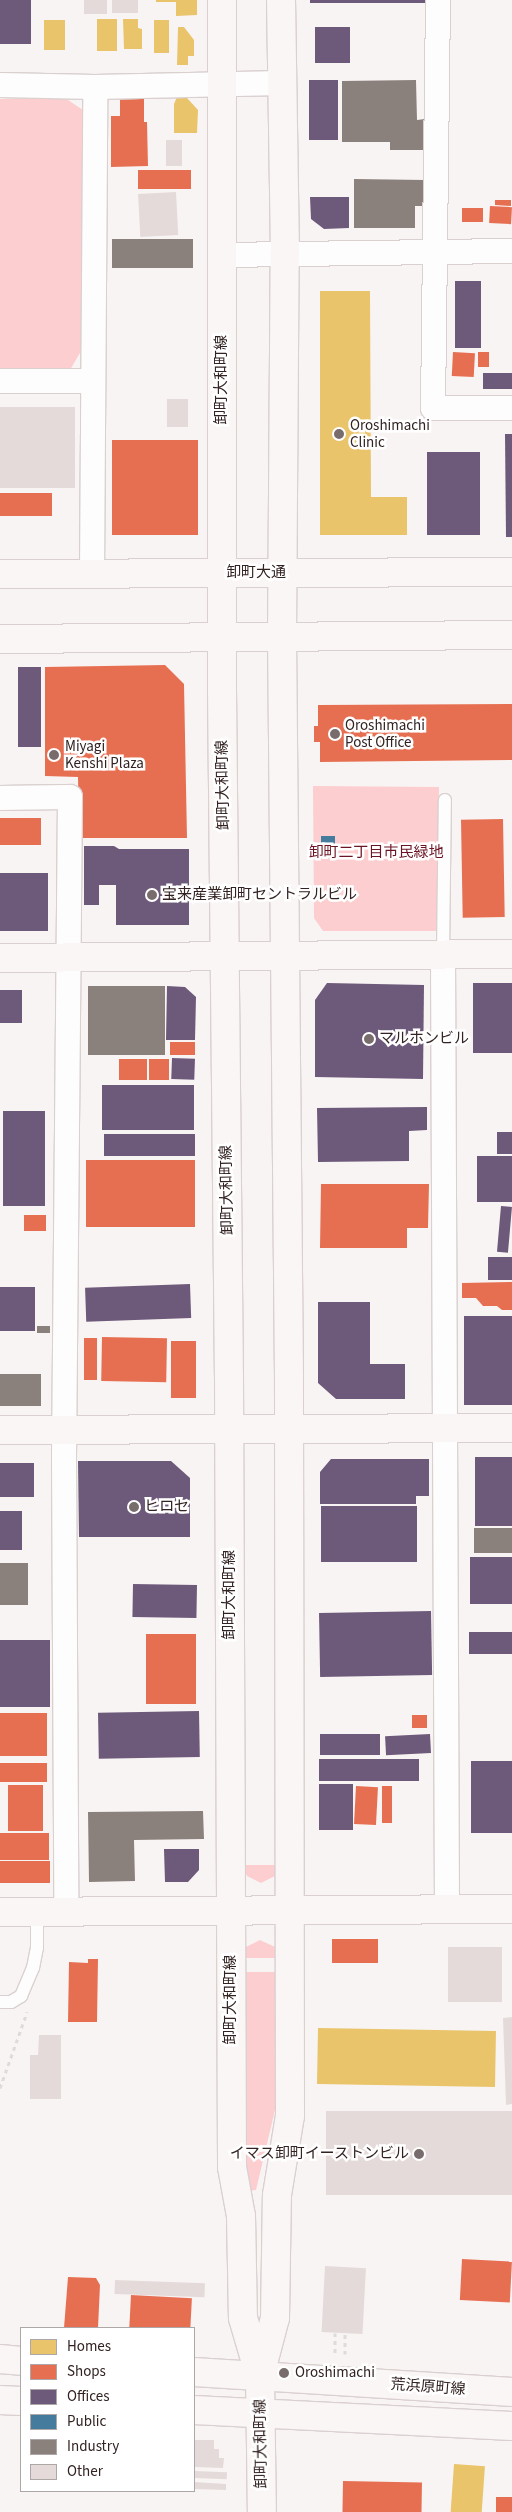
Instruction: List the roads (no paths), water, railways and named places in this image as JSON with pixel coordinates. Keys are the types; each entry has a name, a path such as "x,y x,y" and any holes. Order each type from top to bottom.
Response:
{"street":[{"name":"卸町大和町線","path":"222,0 222,637 230,1430 232,2167 241,2216 243,2318 260,2376 262,2512"},
{"name":"卸町大和町線","path":"260,2376 275,2318 277,2195 290,2116 289,1430 282,638 285,254 281,0"},
{"path":"438,0 434,408 512,408"},
{"path":"0,85 95,87 282,83"},
{"path":"92,573 95,87"},
{"path":"222,255 512,251"},
{"path":"0,381 93,381"},
{"name":"卸町大通","path":"0,574 512,572"},
{"path":"0,639 512,635"},
{"path":"0,798 70,798 65,1431 66,1912"},
{"path":"442,954 447,1909"},
{"path":"0,958 512,954"},
{"path":"0,1430 512,1428"},
{"path":"0,1912 512,1909"},
{"path":"0,2359 20,2360"},
{"name":"荒浜原町線","path":"195,2372 512,2392"},
{"path":"0,2400 20,2401"},
{"path":"195,2410 512,2426"}],"lane":[{"path":"442,954 445,800"},
{"path":"0,2002 11,2002 20,1996 33,1968 36,1948 36,1912"}],"place":[{"name":"Oroshimachi Clinic","path":"339,434"},
{"name":"Oroshimachi Post Office","path":"335,734"},
{"name":"Miyagi Kenshi Plaza","path":"54,755"},
{"name":"宝来産業卸町セントラルビル","path":"152,895"},
{"name":"マルホンビル","path":"369,1039"},
{"name":"ヒロセ","path":"134,1507"},
{"name":"イマス卸町イーストンビル","path":"419,2154"},
{"name":"Oroshimachi","path":"284,2373"}],"park label":[{"name":"卸町二丁目市民緑地","path":"376,853"}]}
